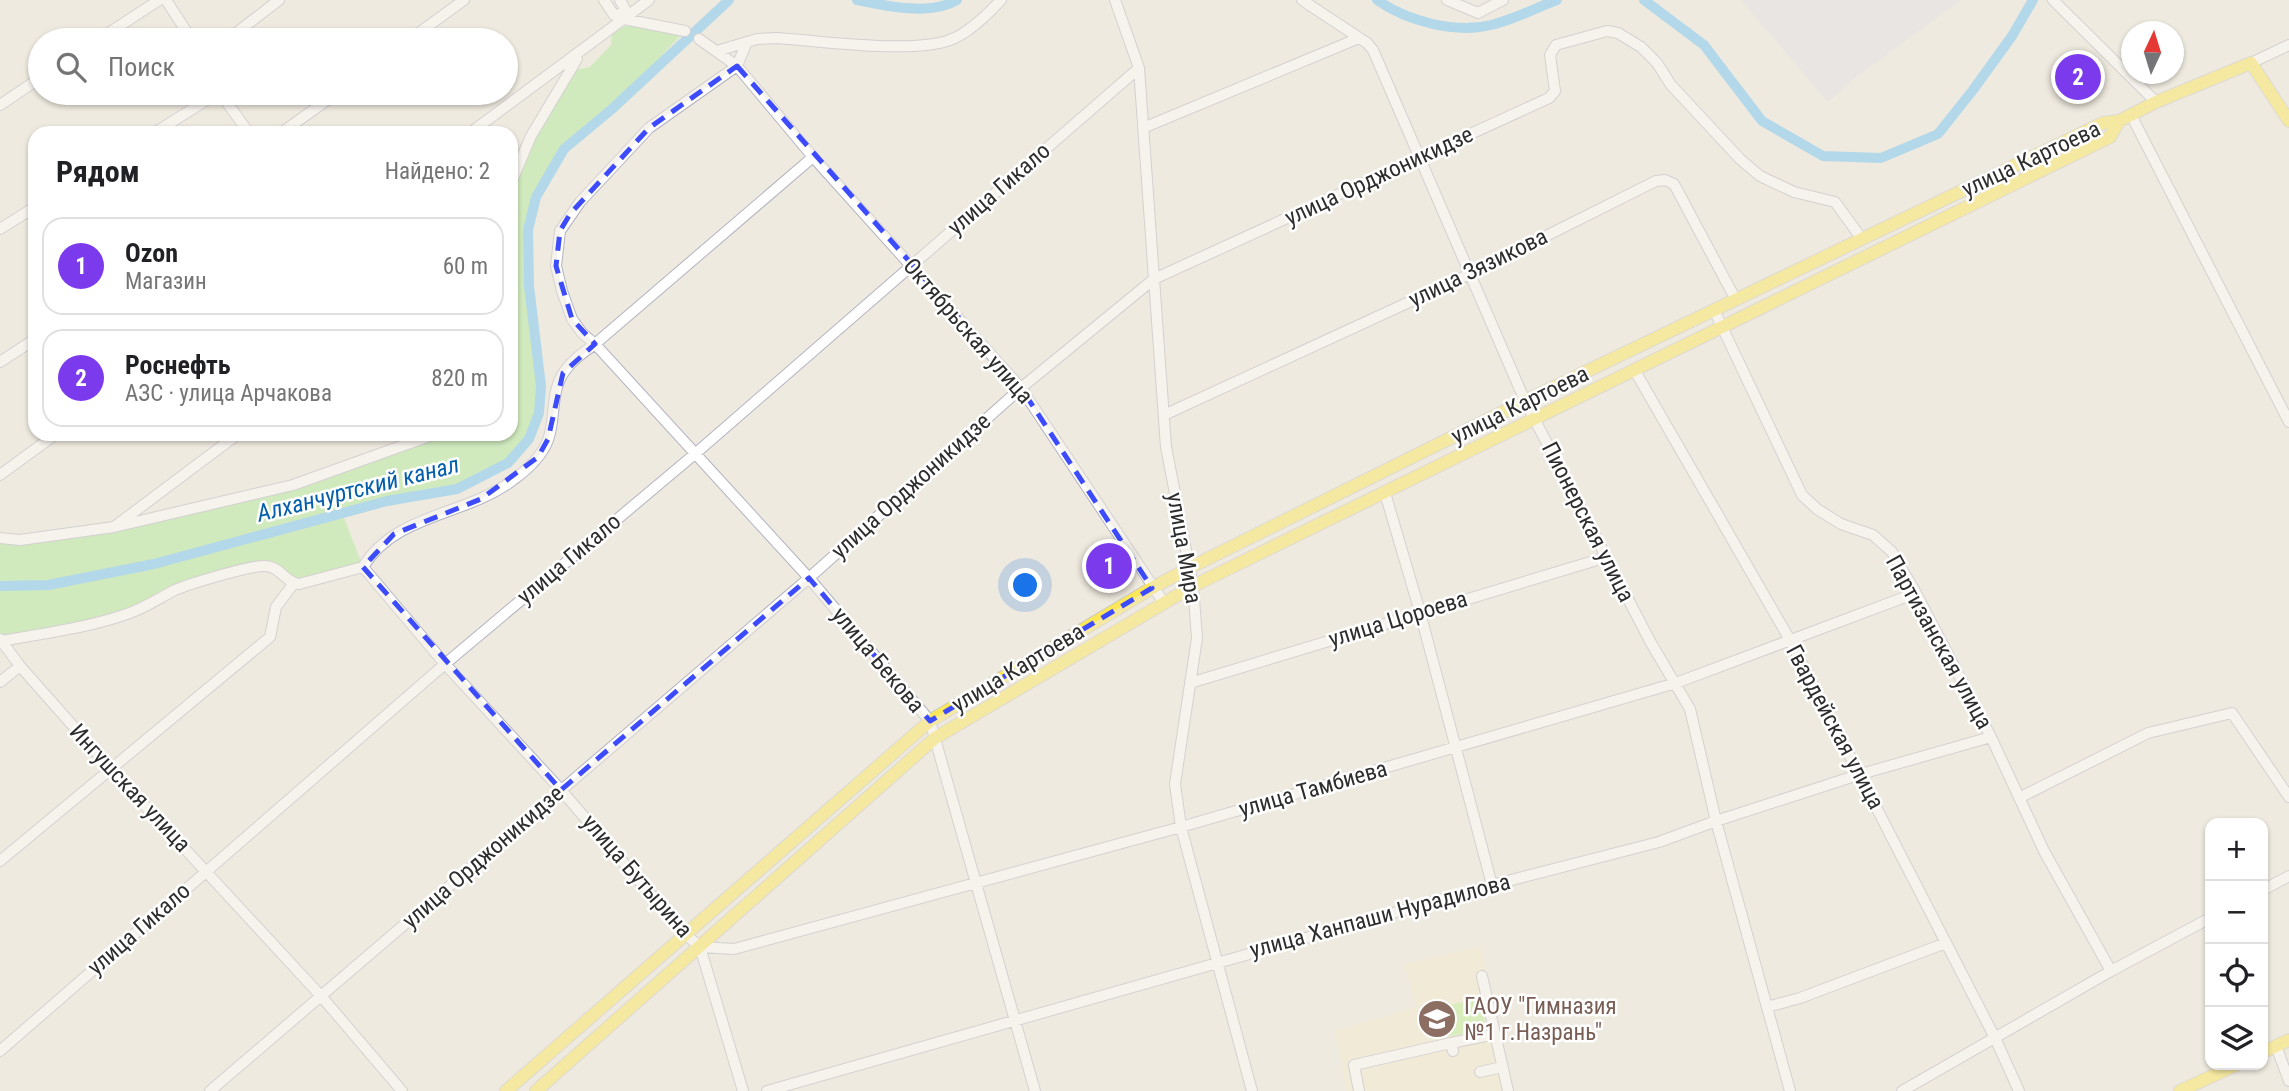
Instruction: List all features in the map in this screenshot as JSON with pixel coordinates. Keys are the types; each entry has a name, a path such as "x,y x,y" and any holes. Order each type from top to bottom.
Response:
{"main road":[{"path":"2119,121 2156,102 2250,63 2289,121"},
{"name":"улица Картоева","path":"506,1091 930,721 1191,567 1714,310 2104,123 2119,121"},
{"name":"улица Картоева","path":"536,1091 935,738 1194,586 2110,137 2119,121"},
{"path":"2268,1050 2289,1040"},
{"path":"2180,1091 2225,1070"}],"street":[{"path":"116,28 159,0"},
{"path":"166,0 184,28"},
{"path":"243,28 279,0"},
{"path":"426,28 464,0"},
{"path":"604,0 614,15 685,32"},
{"path":"620,0 625,9 622,16"},
{"path":"518,98 580,53 622,16 649,0"},
{"path":"717,51 757,39 777,38 910,47 950,40 985,17 1001,0"},
{"name":"улица Мира","path":"1115,0 1139,68 1166,447 1194,586 1197,638 1175,784 1181,827 1252,1091"},
{"name":"Пионерская улица","path":"1301,0 1367,43 1373,50 1525,401 1651,643 1689,709 1716,821 1790,1091"},
{"path":"1447,0 1478,13 1503,0"},
{"path":"2060,2 2156,102"},
{"name":"улица Орджоникидзе","path":"210,1091 808,578 1021,388 1154,279 1549,98 1555,91 1551,49 1556,45 1613,31 1641,47 1657,63 1671,85 1740,159 1776,185 1835,202 1862,240"},
{"path":"1143,128 1359,38"},
{"name":"Октябрьская улица","path":"699,39 737,66 813,157 1021,388 1164,603"},
{"path":"737,66 746,44"},
{"path":"2250,63 2289,45"},
{"path":"518,167 531,136 580,53"},
{"name":"улица Бекова","path":"737,66 649,128 580,202 560,231 556,266 562,291 572,319 582,334 595,344 696,453 808,578 930,721 1035,1091"},
{"name":"улица Гикало","path":"0,1051 206,870 696,453 1139,68"},
{"path":"0,105 28,86"},
{"path":"165,126 200,105"},
{"path":"228,105 244,126"},
{"path":"291,126 320,105"},
{"path":"480,126 508,105"},
{"path":"2131,115 2289,422"},
{"path":"0,861 270,637 276,607 294,583 363,567 372,553 394,534 481,499 513,480 538,457 548,439 555,391 563,373 576,358 813,157"},
{"name":"улица Зязикова","path":"1164,415 1469,274 1657,181 1665,180 1674,184 1736,300"},
{"path":"0,229 28,211"},
{"name":"Партизанская улица","path":"1714,310 1802,495 1817,509 1841,524 1873,536 1892,551 1991,737 2044,851 2111,971"},
{"path":"0,362 28,344"},
{"name":"Гвардейская улица","path":"1635,371 1790,640 1947,943 2019,1091"},
{"path":"0,475 46,441"},
{"path":"114,527 229,441"},
{"path":"0,538 20,540 114,527 293,485 416,441"},
{"path":"1385,493 1420,612 1492,885"},
{"name":"улица Цороева","path":"1190,683 1607,557"},
{"path":"1,640 78,627 127,614 177,590 256,566 274,567 294,583"},
{"name":"улица Бутырина","path":"363,567 445,664 561,790 684,933 700,947 743,1091"},
{"name":"улица Тамбиева","path":"700,947 734,949 1181,827 1454,748 1676,683 1916,593"},
{"name":"Ингушская улица","path":"1,640 20,666 111,769 321,996 402,1091"},
{"path":"0,682 20,666"},
{"path":"2019,798 2148,733 2232,713 2289,797"},
{"name":"улица Ханпаши Нурадилова","path":"767,1091 1217,961 1659,842 1861,774 1991,737"},
{"path":"2268,887 2289,876"},
{"path":"1902,1091 2111,971 2205,921"},
{"path":"1767,1007 1800,998 1947,943"},
{"path":"1482,976 1508,1091"},
{"path":"1359,1091 1354,1065 1452,1047 1495,1034"},
{"path":"2276,1046 2289,1081"},
{"path":"1480,1072 1502,1067"}],"highlighted area":[{"path":"737,66 1021,388 1152,588 930,721 809,578 561,790 363,567 394,534 481,499 538,457 548,439 563,373 595,344 572,319 556,266 560,231 570,214 649,128"}],"shaded area":[{"path":"1741,0 1961,0 1851,81 1828,102"},
{"name":"ГАОУ \"Гимназия №1 г.Назрань\"","path":"1481,946 1513,1091 1347,1091 1335,1031 1417,1007 1404,964"}],"green space":[{"path":"632,25 681,35 612,109 565,149 536,197 528,230 529,286 541,386 539,413 529,439 508,463 457,489 387,501 342,513 363,567 299,584 274,567 177,590 127,614 0,639 0,538 114,527 293,485 416,441 518,441 518,167 531,136 574,70 590,67 611,45 612,34 621,27"},
{"path":"1481,999 1486,1030 1431,1039 1426,1009"}],"waterway":[{"name":"Алханчуртский канал","path":"0,586 48,585 154,564 387,501 457,489 508,463 529,439 539,413 541,386 529,286 528,230 536,197 564,149 612,109 729,0"},
{"name":"Алханчуртский канал","path":"857,0 922,9 946,5 957,0"},
{"name":"Алханчуртский канал","path":"1377,0 1417,20 1462,28 1499,23 1557,0"},
{"name":"Алханчуртский канал","path":"1644,0 1704,45 1762,121 1823,156 1881,158 1938,134 2012,36 2033,0"}],"place":[{"name":"Роснефть","path":"2078,77"},
{"name":"Ozon","path":"1109,566"},
{"name":"ГАОУ \"Гимназия №1 г.Назрань\"","path":"1437,1019"}]}
